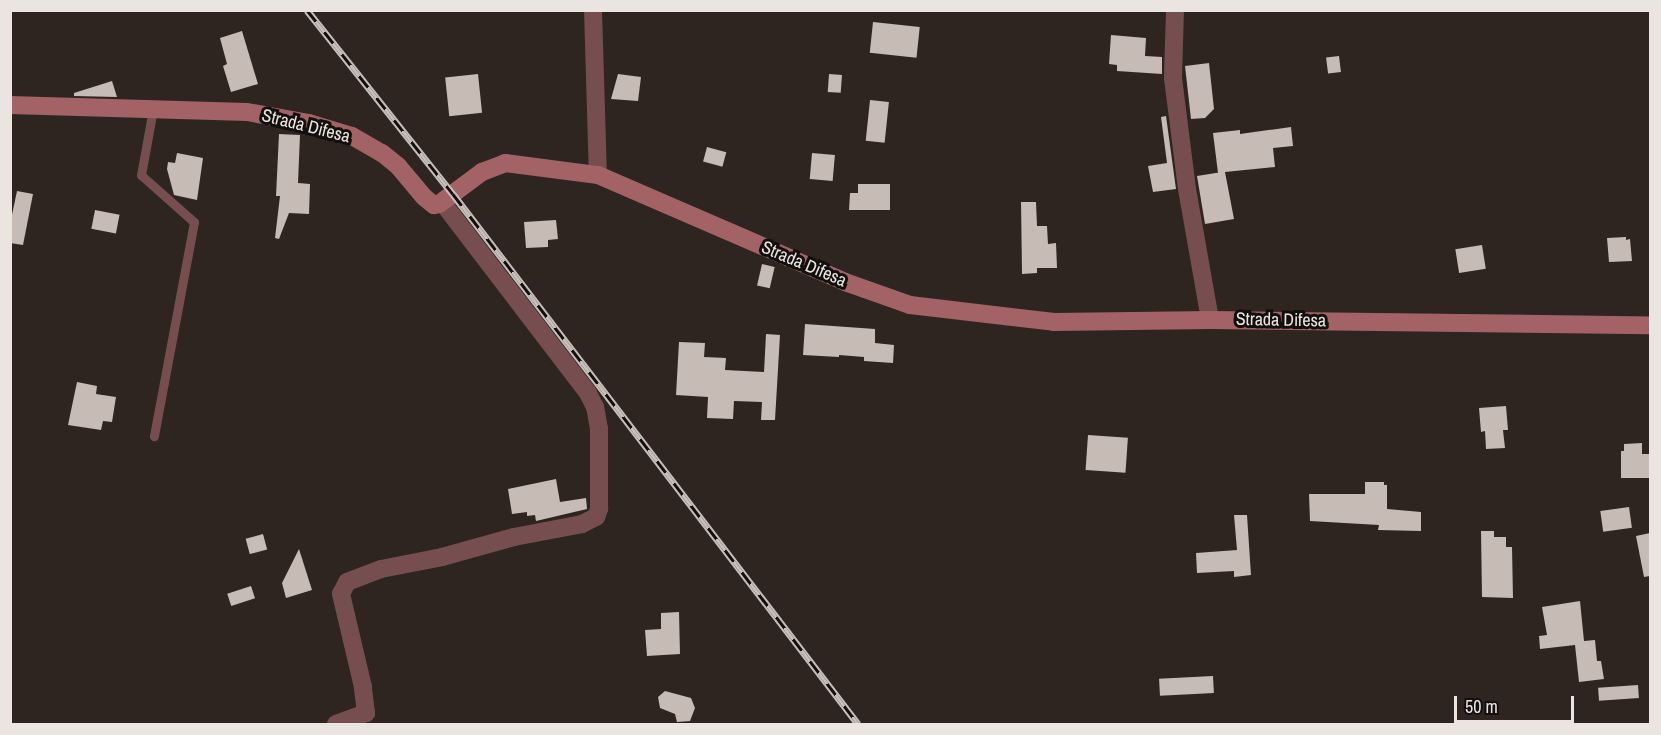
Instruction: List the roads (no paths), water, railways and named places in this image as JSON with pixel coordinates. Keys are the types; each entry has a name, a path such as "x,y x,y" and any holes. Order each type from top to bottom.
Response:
{"street":[{"path":"593,10 598,174"},
{"path":"1175,10 1173,78 1187,189 1210,320"},
{"name":"Strada Difesa","path":"10,105 272,114 332,130 370,145 390,159 429,203 437,204 482,172 505,163 598,174 845,282 910,305 1054,322 1210,320 1650,325"},
{"path":"336,724 366,713 363,687 341,594 347,582 381,569 514,537 582,524 596,518 599,509 598,416 588,393 442,202"}],"lane":[{"path":"153,109 141,175 194,222 154,436"}],"railway":[{"path":"307,10 453,194 858,724"}]}
